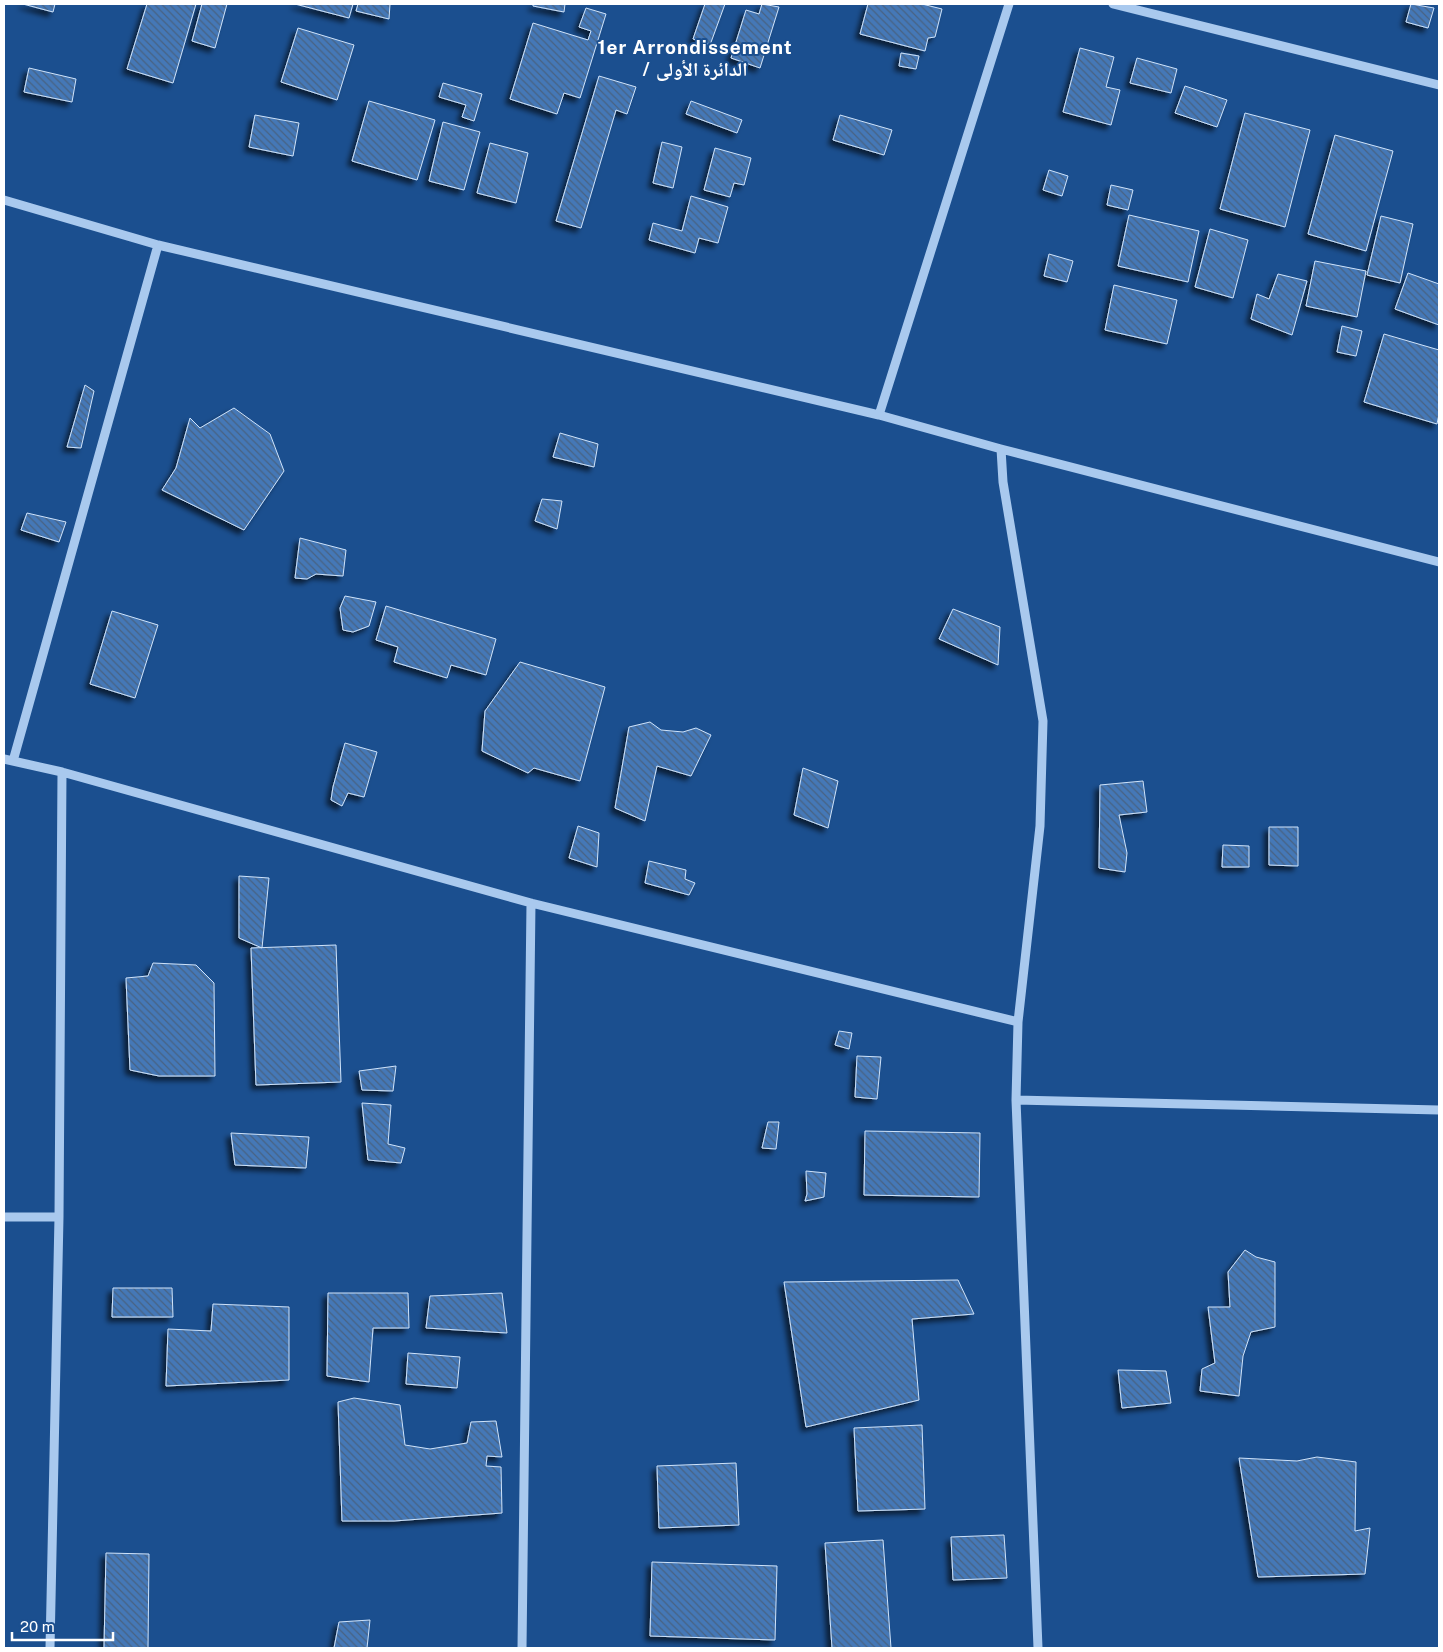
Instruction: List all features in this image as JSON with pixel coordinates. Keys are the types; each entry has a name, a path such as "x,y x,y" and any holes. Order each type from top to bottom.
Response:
{"street":[{"path":"879,415 1009,4"},
{"path":"1113,4 1439,85"},
{"path":"4,200 158,245 879,415 1439,562"},
{"path":"158,245 8,760 62,772 531,903 1018,1022"},
{"path":"1001,448 1004,482 1043,721 1040,826 1018,1022 1016,1100 1038,1648"},
{"path":"50,1648 59,1217 62,772"},
{"path":"522,1648 531,903"},
{"path":"1016,1100 1439,1110"},
{"path":"4,1217 59,1217"}],"building":[{"path":"23,4 55,4 53,12"},
{"path":"147,4 196,4 173,83 127,69"},
{"path":"202,4 227,4 215,48 192,41"},
{"path":"295,4 353,4 349,18"},
{"path":"358,4 390,4 389,19 356,11"},
{"path":"533,4 565,4 564,12 533,6"},
{"path":"705,4 725,4 710,45 693,39"},
{"path":"762,4 779,7 760,68 731,58 746,10 759,14"},
{"path":"868,4 922,4 942,9 935,37 928,38 925,51 860,34"},
{"path":"1411,4 1434,8 1428,28 1406,22"},
{"path":"586,8 606,14 580,98 564,93 557,114 510,99 533,23 588,40 591,31 579,27"},
{"path":"298,28 354,45 337,100 281,82"},
{"path":"1080,48 1114,57 1106,87 1120,90 1111,125 1063,112"},
{"path":"901,53 919,56 916,69 899,66"},
{"path":"1137,58 1177,69 1171,93 1130,83"},
{"path":"29,68 76,79 72,102 24,92"},
{"path":"599,76 636,87 627,114 616,110 581,228 556,221"},
{"path":"443,83 482,94 474,121 462,117 466,105 439,97"},
{"path":"1185,86 1227,100 1217,127 1175,113"},
{"path":"369,101 435,120 417,180 352,161"},
{"path":"691,101 742,120 737,133 686,114"},
{"path":"1245,113 1310,130 1285,227 1220,209"},
{"path":"255,115 299,123 293,156 249,147"},
{"path":"840,115 892,130 884,155 833,140"},
{"path":"443,122 480,132 464,190 429,181"},
{"path":"1335,135 1393,151 1366,251 1308,234"},
{"path":"662,142 682,147 673,188 653,183"},
{"path":"490,143 528,153 516,203 477,193"},
{"path":"715,148 751,158 744,185 734,183 730,197 704,190"},
{"path":"1049,170 1068,176 1062,196 1043,190"},
{"path":"1111,185 1133,190 1128,210 1107,205"},
{"path":"691,196 728,207 718,243 699,238 695,253 649,240 653,223 682,231"},
{"path":"1129,215 1199,231 1188,282 1118,266"},
{"path":"1381,216 1413,224 1400,283 1367,275"},
{"path":"1210,229 1248,240 1233,298 1195,287"},
{"path":"1049,254 1073,261 1067,282 1044,276"},
{"path":"1315,261 1366,271 1357,317 1306,306"},
{"path":"1408,273 1439,284 1439,325 1395,309"},
{"path":"1278,274 1307,281 1292,335 1251,319 1257,294 1269,299"},
{"path":"1114,285 1177,300 1167,344 1105,330"},
{"path":"1342,326 1362,331 1356,356 1337,352"},
{"path":"1384,334 1439,350 1439,414 1437,424 1364,402"},
{"path":"85,385 94,391 81,448 67,447"},
{"path":"234,408 270,434 284,471 244,530 162,490 176,468 190,418 200,428"},
{"path":"560,433 598,444 594,467 553,457"},
{"path":"542,499 562,501 557,529 535,521"},
{"path":"27,513 66,522 59,542 21,530"},
{"path":"300,538 346,550 343,576 316,574 307,579 295,578"},
{"path":"345,596 376,602 369,626 353,632 343,630 340,608"},
{"path":"386,606 496,639 486,675 451,665 447,678 394,662 398,647 376,640"},
{"path":"953,609 1000,627 998,665 939,639"},
{"path":"112,611 158,625 135,698 90,684"},
{"path":"520,662 605,687 580,781 534,768 528,773 482,751 485,711"},
{"path":"650,722 661,730 683,732 696,728 711,735 691,776 657,766 645,821 615,808 629,727"},
{"path":"345,743 377,752 364,797 348,793 342,806 331,800"},
{"path":"803,768 838,781 828,828 794,815"},
{"path":"1143,781 1147,812 1119,815 1127,853 1125,872 1099,868 1100,785"},
{"path":"578,826 599,833 597,867 569,858"},
{"path":"1269,827 1298,827 1298,866 1269,865"},
{"path":"1223,845 1249,846 1249,867 1222,867"},
{"path":"649,861 686,870 685,879 695,883 689,895 645,883"},
{"path":"239,876 269,878 262,948 239,938"},
{"path":"336,945 341,1082 256,1085 251,948"},
{"path":"153,963 196,965 214,983 215,1076 159,1076 130,1070 126,978 148,976"},
{"path":"839,1031 852,1033 849,1049 835,1045"},
{"path":"857,1056 881,1057 877,1099 855,1097"},
{"path":"396,1066 393,1091 362,1090 359,1071"},
{"path":"362,1103 391,1105 388,1144 405,1148 401,1163 368,1160"},
{"path":"768,1122 779,1122 776,1149 762,1148"},
{"path":"865,1131 980,1133 979,1197 864,1195"},
{"path":"231,1133 309,1137 306,1168 235,1165"},
{"path":"806,1171 826,1173 824,1197 805,1201 807,1194"},
{"path":"1245,1250 1256,1257 1275,1262 1275,1327 1251,1332 1243,1356 1239,1396 1200,1391 1202,1369 1215,1363 1208,1307 1230,1307 1228,1272"},
{"path":"958,1280 974,1314 912,1319 919,1400 806,1427 784,1282"},
{"path":"113,1288 172,1288 173,1317 112,1317"},
{"path":"328,1293 408,1293 409,1328 373,1328 369,1382 327,1376"},
{"path":"502,1293 507,1333 426,1328 430,1296"},
{"path":"213,1304 289,1307 289,1380 166,1386 168,1329 211,1331"},
{"path":"408,1353 460,1357 457,1388 406,1384"},
{"path":"1118,1370 1166,1371 1171,1403 1122,1408"},
{"path":"354,1398 400,1405 405,1445 430,1449 467,1443 471,1422 496,1421 502,1457 487,1456 486,1466 501,1467 502,1513 394,1521 342,1521 338,1402"},
{"path":"922,1425 925,1509 858,1511 854,1428"},
{"path":"1317,1457 1356,1462 1355,1531 1370,1528 1365,1574 1258,1577 1239,1458 1297,1461"},
{"path":"736,1463 739,1525 659,1528 657,1466"},
{"path":"1004,1535 1007,1578 953,1580 951,1537"},
{"path":"883,1540 891,1648 832,1648 825,1543"},
{"path":"106,1553 149,1554 148,1648 104,1648"},
{"path":"652,1562 777,1566 775,1640 650,1636"},
{"path":"370,1620 367,1648 334,1648 339,1622"}],"district":[{"name":"1er Arrondissement / الدائرة الأولى","path":"695,58"}]}
